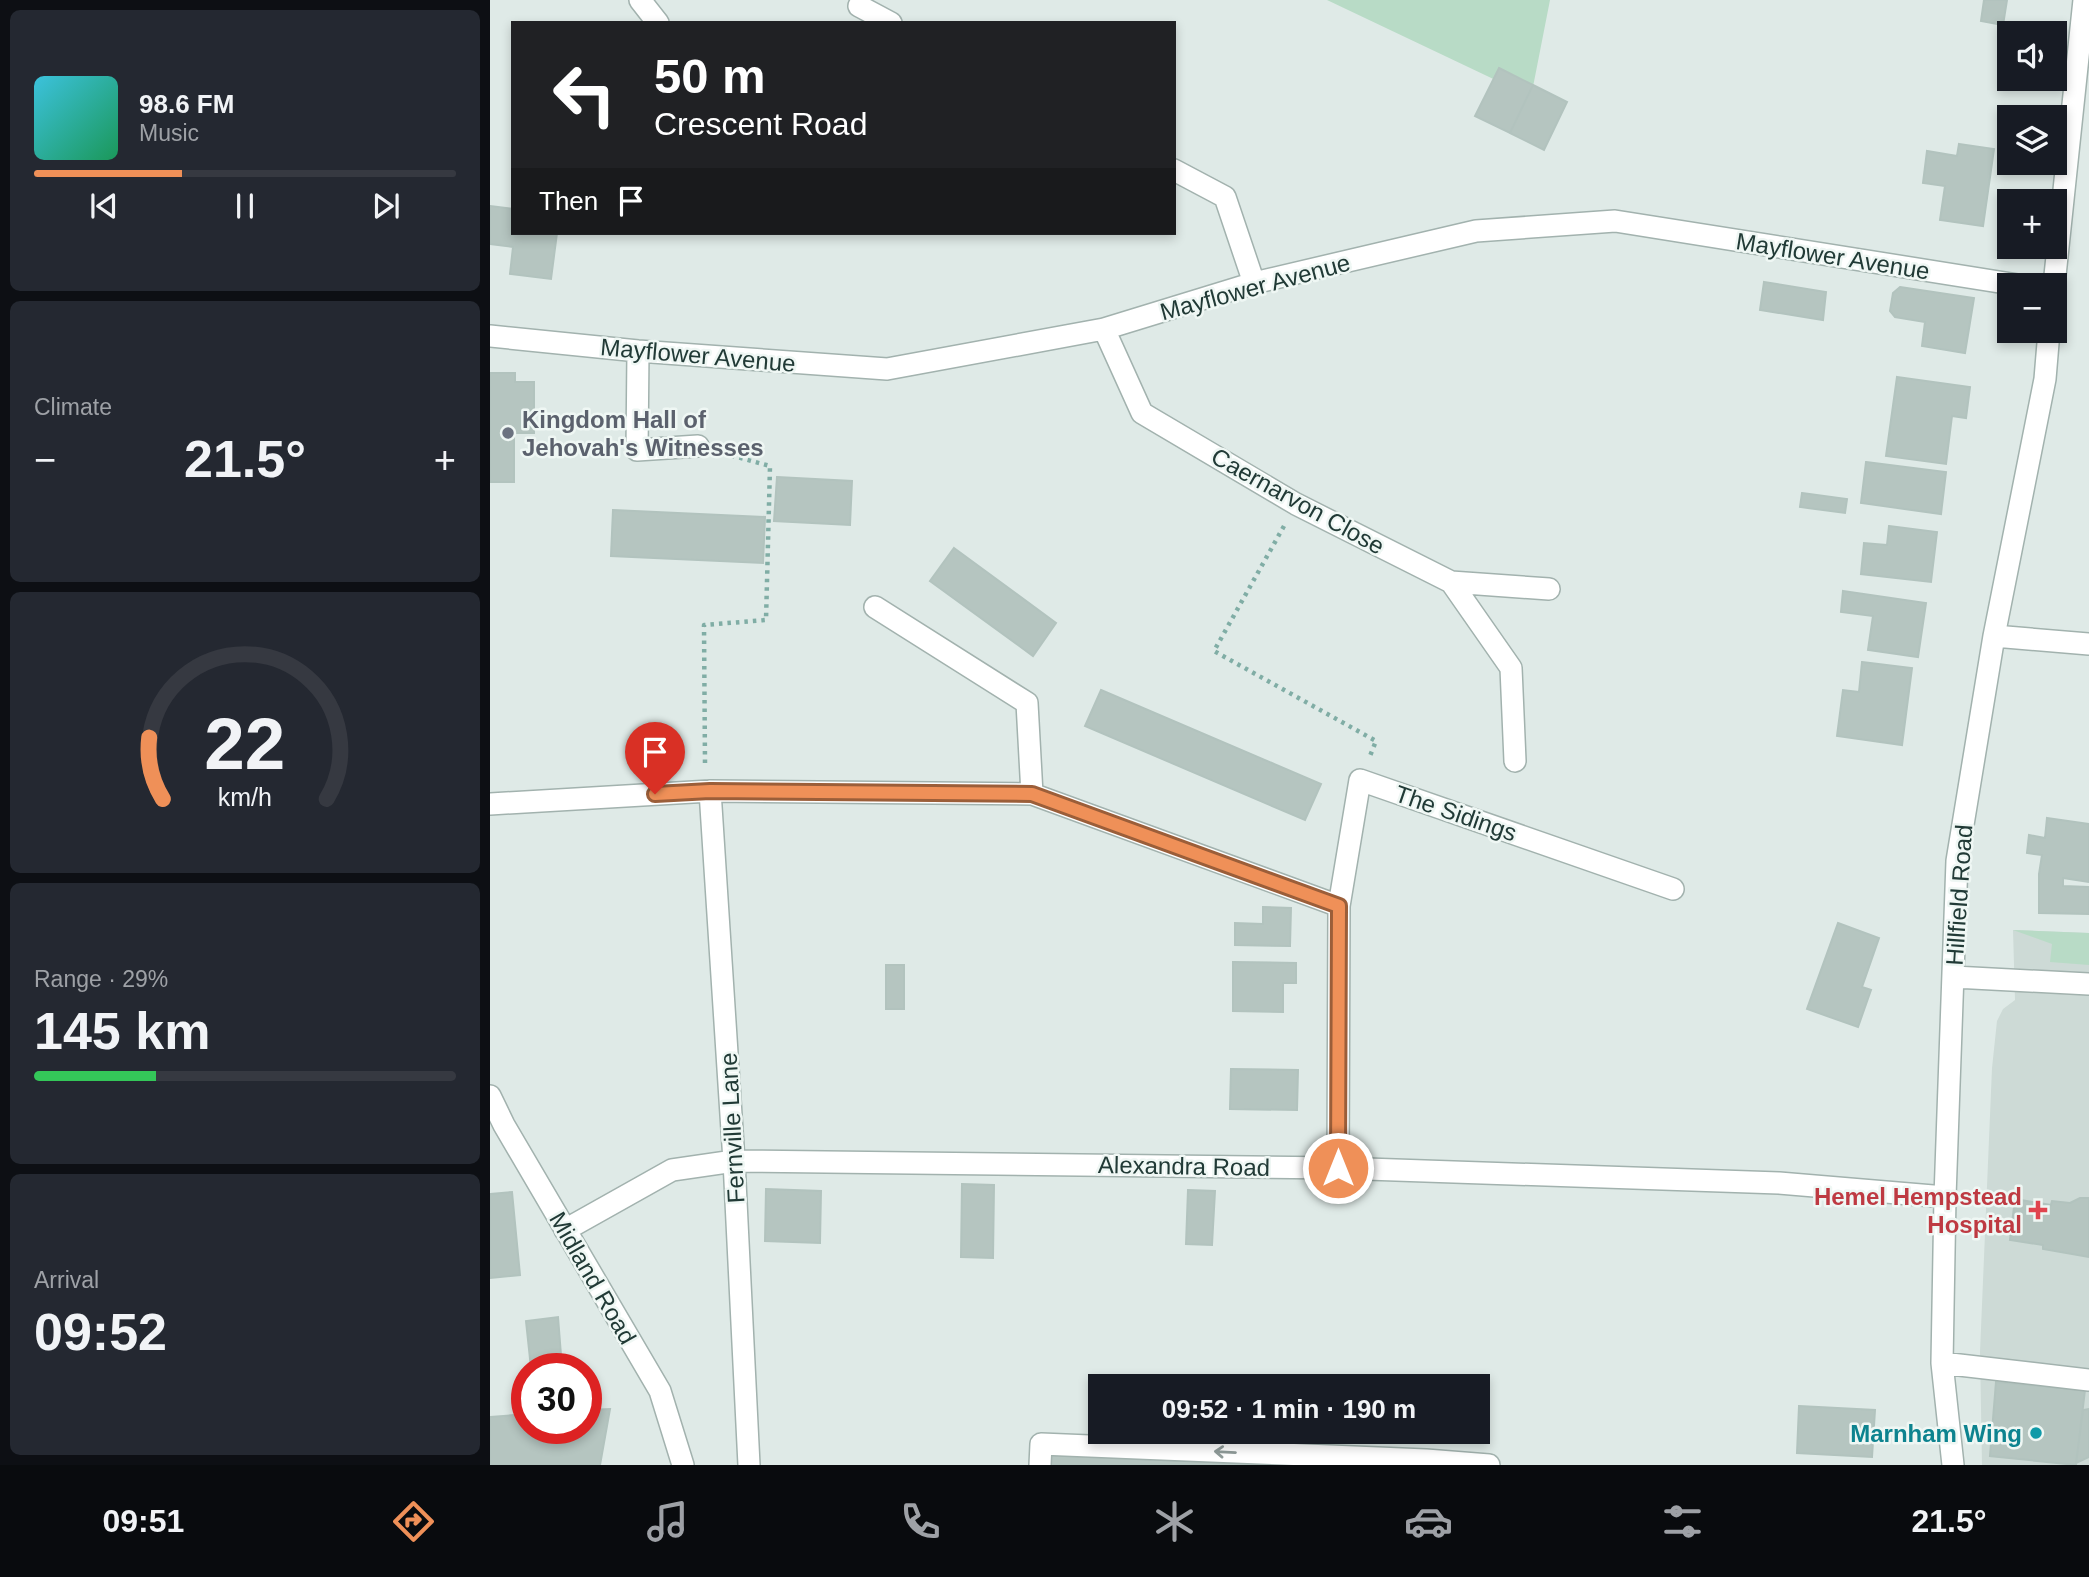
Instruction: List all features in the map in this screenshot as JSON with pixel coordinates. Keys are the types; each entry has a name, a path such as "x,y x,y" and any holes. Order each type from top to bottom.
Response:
{"street":[{"path":"640,0 656,21"},
{"path":"2055,273 2084,0"},
{"path":"859,6 887,21"},
{"path":"1176,171 1226,197 1254,283"},
{"name":"Mayflower Avenue","path":"490,336 638,351 887,369 1104,329 1254,283 1476,231 1615,221 1997,282"},
{"name":"Caernarvon Close","path":"1104,329 1142,413 1296,504 1451,582 1549,589"},
{"name":"Hillfield Road","path":"1954,1465 1942,1363 1957,861 1994,636 2045,379 2048,343"},
{"path":"638,351 637,450 698,446"},
{"path":"1451,582 1511,668 1515,761"},
{"path":"875,607 1027,703 1032,794"},
{"path":"1994,636 2089,644"},
{"name":"The Sidings","path":"1339,906 1360,780 1673,889"},
{"path":"490,804 710,791 1032,794 1339,906 1338,1168"},
{"name":"Fernville Lane","path":"710,791 734,1161 749,1465"},
{"path":"1954,977 2089,984"},
{"name":"Midland Road","path":"490,1096 497,1129 565,1230 660,1391 683,1465"},
{"name":"Alexandra Road","path":"565,1230 672,1170 734,1161 1338,1168 1779,1183 1945,1197"},
{"path":"1942,1363 2089,1380"},
{"path":"1040,1465 1041,1444 1113,1452 1489,1465"}],"path":[{"path":"698,446 770,466 766,620 704,625 704,762 710,791"},
{"path":"1296,504 1214,651 1376,741"}],"shaded area":[{"name":"Hemel Hempstead Hospital","path":"2013,930 2089,933 2089,1465 1982,1465 1980,1352 1992,1068 1997,1021 2003,1009 2015,1000"}],"green space":[{"path":"1327,0 1550,0 1531,97"},
{"path":"2013,930 2089,933 2089,965 2050,962 2052,944"}],"building":[{"path":"1984,0 2007,0 2004,21 1997,21 1997,24 1981,21"},
{"path":"1499,68 1533,85 1510,133 1475,116"},
{"path":"1533,85 1567,102 1544,150 1510,133"},
{"path":"1959,144 1994,149 1983,226 1940,220 1945,186 1923,183 1927,151 1957,156"},
{"path":"490,206 511,209 511,235 557,235 551,279 510,274 513,247 490,244"},
{"path":"1764,282 1826,292 1823,320 1760,310"},
{"path":"1900,287 1974,298 1965,353 1922,346 1925,322 1895,317 1890,311 1893,293"},
{"path":"490,373 515,373 515,382 534,382 534,433 514,433 514,482 490,482"},
{"path":"1897,377 1970,387 1966,418 1952,416 1946,464 1886,456"},
{"path":"1866,462 1946,472 1941,514 1861,503"},
{"path":"777,477 852,481 850,525 774,521"},
{"path":"1802,493 1847,499 1845,513 1800,507"},
{"path":"613,510 765,517 763,563 611,556"},
{"path":"1889,526 1937,532 1931,582 1861,574 1864,543 1887,545"},
{"path":"954,548 1056,623 1033,656 930,581"},
{"path":"1843,591 1926,603 1918,657 1868,650 1873,616 1841,612"},
{"path":"1862,662 1912,668 1902,745 1837,736 1843,690 1859,692"},
{"path":"1101,690 1321,784 1305,820 1085,726"},
{"path":"2047,818 2089,824 2089,882 2063,878 2063,886 2089,887 2089,914 2039,913 2042,855 2027,853 2029,835 2045,838"},
{"path":"1263,907 1291,908 1290,946 1235,945 1235,923 1263,924"},
{"path":"1838,923 1879,938 1862,987 1871,990 1858,1027 1807,1009"},
{"path":"1233,962 1296,963 1296,983 1283,983 1283,1012 1233,1011"},
{"path":"886,965 904,965 904,1009 886,1009"},
{"path":"1231,1069 1298,1070 1297,1110 1230,1109"},
{"path":"962,1184 994,1185 993,1258 961,1257"},
{"path":"766,1189 821,1191 820,1243 765,1241"},
{"path":"1188,1190 1215,1191 1212,1245 1186,1244"},
{"path":"512,1192 520,1275 490,1278 490,1194"},
{"path":"2080,1198 2089,1198 2089,1257 2010,1240 2015,1199 2051,1205 2052,1201 2070,1203"},
{"path":"558,1317 561,1353 529,1353 526,1321"},
{"name":"Marnham Wing","path":"1996,1382 2085,1390 2076,1465 1990,1456"},
{"path":"1799,1406 1875,1410 1872,1457 1797,1453"},
{"path":"602,1409 610,1409 600,1465 490,1465 490,1417 511,1415 511,1444 602,1444"},
{"path":"2089,1409 2089,1457 2076,1463 2083,1410"},
{"path":"1051,1454 1269,1465 1050,1465"}],"place":[{"name":"Kingdom Hall of Jehovah's Witnesses","path":"508,433"},
{"name":"Hemel Hempstead Hospital","path":"2038,1210"},
{"name":"Marnham Wing","path":"2036,1433"}],"route":[{"path":"655,794 710,791 1032,794 1339,906 1338,1168"}]}
